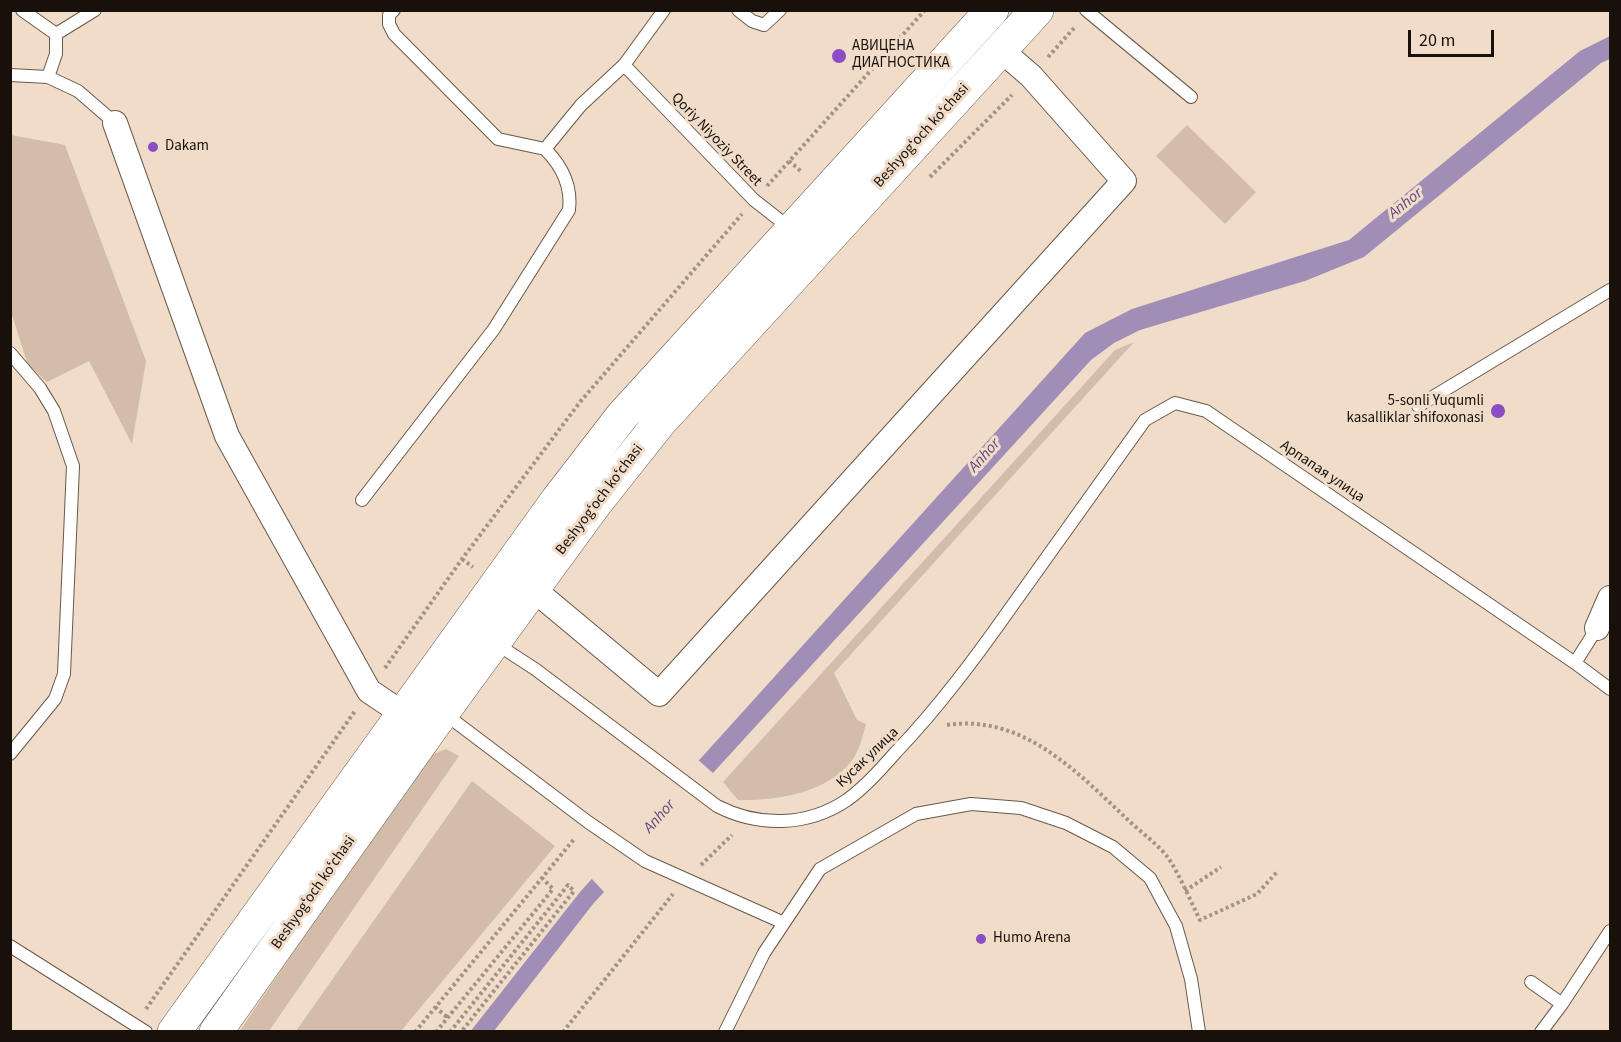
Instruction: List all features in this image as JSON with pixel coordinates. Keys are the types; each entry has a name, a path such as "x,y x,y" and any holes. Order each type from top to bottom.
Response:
{"main road":[{"name":"Beshyogʻoch koʻchasi","path":"216,1032 425,719 558,499 622,416 992,10"},
{"name":"Beshyogʻoch koʻchasi","path":"174,1032 425,719 494,642 595,504 660,422 1037,10"}],"street":[{"path":"533,590 659,694 1124,181 1031,76 1001,50"},
{"path":"115,123 227,436 369,691 425,719"},
{"path":"1597,628 1611,598"}],"lane":[{"path":"22,10 56,34"},
{"path":"56,34 94,10"},
{"path":"362,500 494,328 569,210 571,191 557,164 545,148 498,139 394,34 389,24 389,15 394,10"},
{"path":"545,148 581,105 624,65 664,10"},
{"path":"738,10 752,21 764,25 780,10"},
{"path":"1087,11 1191,98"},
{"path":"48,77 56,54 56,34"},
{"name":"Qoriy Niyoziy Street","path":"624,65 754,200 792,230"},
{"path":"10,75 48,77 78,91 115,123"},
{"path":"1418,406 1611,290"},
{"path":"10,353 40,388 54,411 73,466 64,674 55,699 10,754"},
{"name":"Арпапая улица","path":"1052,552 1145,420 1175,403 1206,411 1611,689"},
{"name":"Кусак улица","path":"494,642 535,669 717,806 748,820 765,822 805,817 846,801 864,786 918,729 975,660 1052,552"},
{"path":"1575,663 1597,628"},
{"path":"425,719 588,822 645,861 784,923"},
{"path":"725,1032 764,953 820,869 916,814 971,804 1021,808 1065,823 1113,847 1150,878 1176,926 1191,979 1199,1032"},
{"path":"1541,1032 1611,931"},
{"path":"10,946 146,1032"},
{"path":"1531,982 1562,1004"}],"path":[{"path":"922,185 1031,76 1087,11"},
{"path":"918,729 955,724 985,724 1012,730 1041,746 1086,780 1168,858 1200,920 1257,894 1276,872"},
{"path":"563,1032 685,880 748,820"},
{"path":"415,1032 588,822"},
{"path":"1178,896 1221,867"},
{"path":"436,1032 553,888 542,878"},
{"path":"450,1032 568,885 574,891 461,1032"},
{"path":"505,946 513,953"},
{"path":"435,1006 447,1017"}],"shaded area":[{"path":"1187,125 1256,192 1225,224 1156,156"},
{"path":"11,135 65,145 146,361 132,444 89,361 47,382 28,365 11,312"},
{"path":"1134,342 834,673 857,720 866,724 858,750 850,763 827,782 799,793 768,799 738,800 723,782 1115,350"},
{"path":"446,749 459,756 269,1031 239,1032 426,757"},
{"path":"472,781 555,846 401,1031 296,1031"}],"water":[{"name":"Anhor","path":"1610,36 1610,59 1601,63 1364,257 1305,281 1140,330 1114,343 1091,360 593,904 494,1031 470,1032 580,892 1085,333 1132,309 1349,240 1580,51"}],"pier":[{"path":"696,758 714,774 606,894 590,877"}],"place":[{"name":"АВИЦЕНА ДИАГНОСТИКА","path":"839,56"},
{"name":"Dakam","path":"153,147"},
{"name":"5-sonli Yuqumli kasalliklar shifoxonasi","path":"1498,411"},
{"name":"Humo Arena","path":"981,939"}]}
